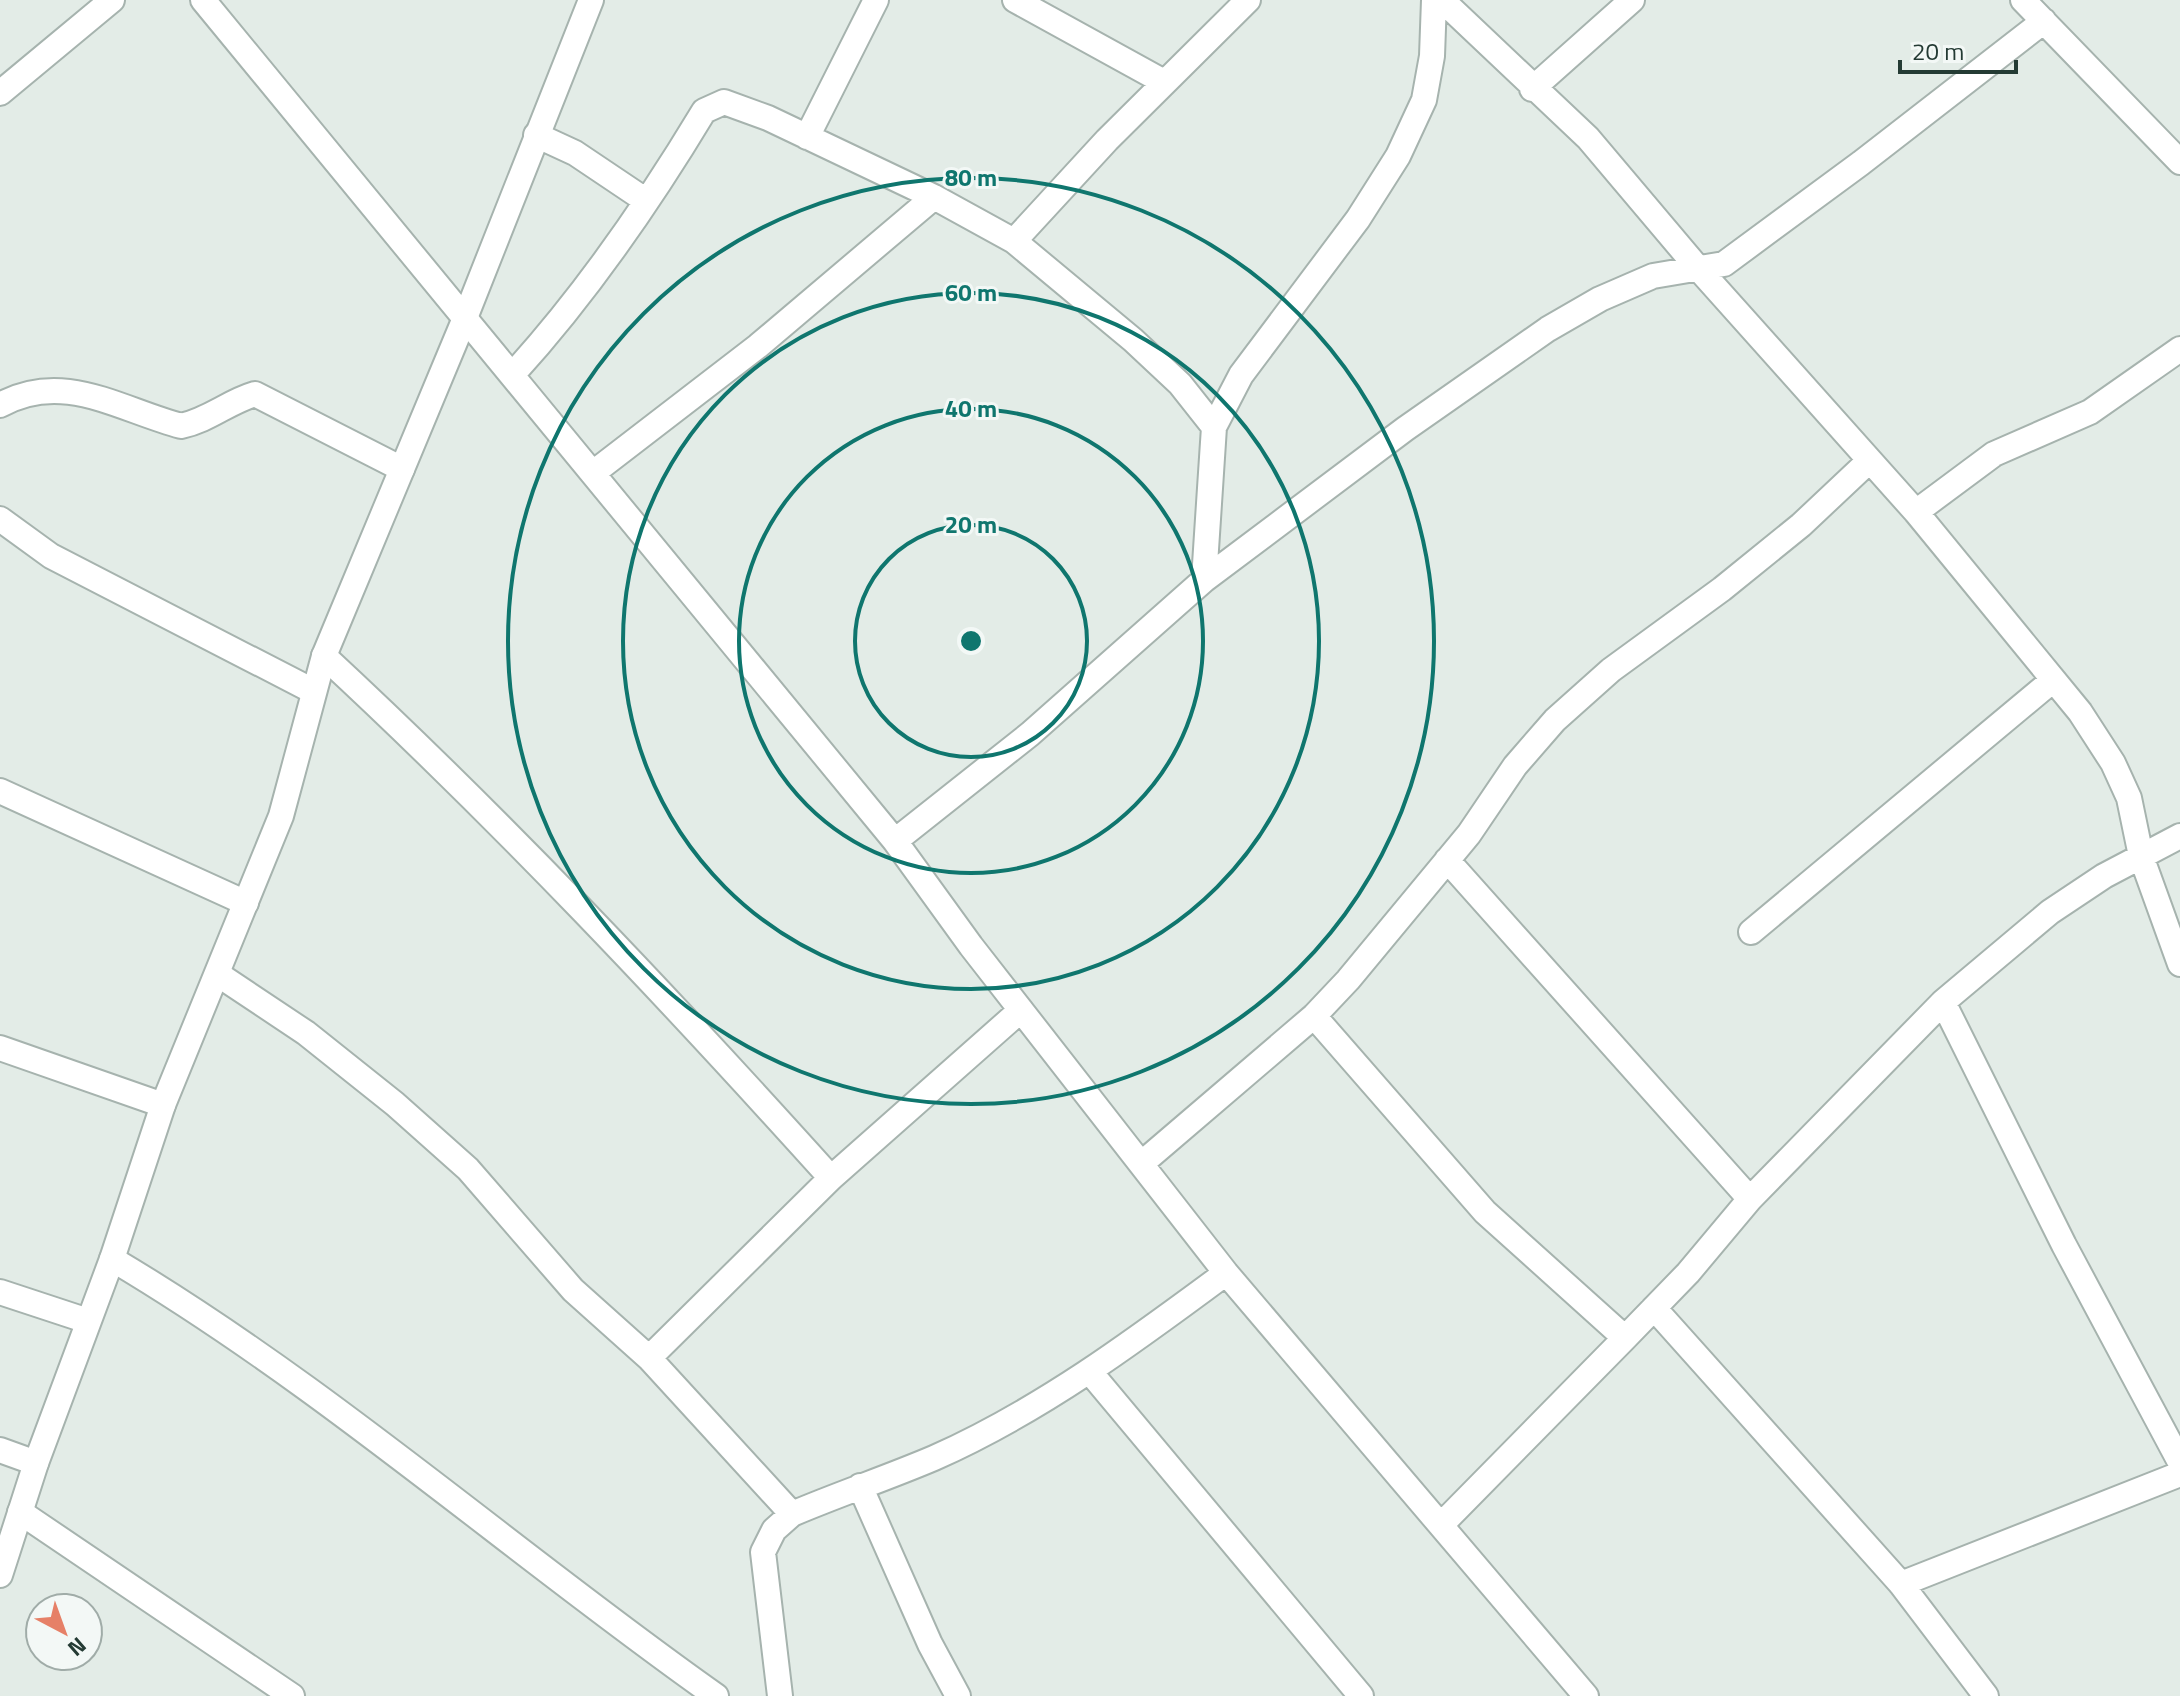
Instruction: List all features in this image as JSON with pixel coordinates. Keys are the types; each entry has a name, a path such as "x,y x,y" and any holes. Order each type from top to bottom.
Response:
{"street":[{"path":"0,93 112,0"},
{"path":"203,0 895,841 1021,1010 1226,1273 1586,1696"},
{"path":"1,1572 36,1463 112,1259 163,1105 219,975 281,816 324,656 465,318 591,0"},
{"path":"807,137 876,0"},
{"path":"1015,0 1164,82"},
{"path":"1014,241 1164,82 1248,0"},
{"path":"1204,580 1214,427 1241,375 1351,230 1398,156 1424,100 1432,56 1434,0"},
{"path":"1442,0 1532,89 1588,138 1697,267 1916,512 2053,680 2113,763 2129,798 2141,856 2180,964"},
{"path":"1532,89 1632,0"},
{"path":"2023,0 2173,155"},
{"path":"895,841 1030,734 1204,580 1405,429 1548,329 1600,299 1653,276 1697,267 1716,267 1733,258 2044,21"},
{"path":"513,374 566,315 704,111 724,102 934,197 1014,241 1133,340 1180,384 1214,427"},
{"path":"2173,155 2180,128"},
{"path":"536,135 575,153 645,200"},
{"path":"593,473 758,346 934,197"},
{"path":"1916,512 1994,454 2090,412 2180,349"},
{"path":"0,405 14,397 58,388 181,426 200,422 238,399 255,394 402,469"},
{"path":"1141,1164 1314,1016 1348,980 1447,860 1515,766 1555,720 1611,670 1722,589 1801,525 1869,461"},
{"path":"0,519 51,556 313,691"},
{"path":"324,656 423,748 620,948 831,1178"},
{"path":"1751,932 2053,680"},
{"path":"0,791 246,903"},
{"path":"1442,1524 1654,1308 1750,1199 1943,1002 2050,912 2141,856 2180,836"},
{"path":"1447,860 1750,1199"},
{"path":"219,975 306,1033 395,1104 468,1169 573,1290 649,1358 792,1514"},
{"path":"1943,1002 2078,1271 2180,1462"},
{"path":"649,1358 831,1178 1021,1010"},
{"path":"1314,1016 1485,1212 1625,1338"},
{"path":"0,1048 163,1105"},
{"path":"112,1259 172,1295 370,1434 618,1626 716,1696"},
{"path":"780,1696 763,1552 774,1530 792,1514 933,1458 982,1434 1090,1372 1226,1273"},
{"path":"0,1292 88,1321"},
{"path":"1654,1308 1901,1584 1986,1696"},
{"path":"1090,1372 1361,1696"},
{"path":"0,1450 36,1463"},
{"path":"1901,1584 2180,1474"},
{"path":"860,1486 930,1644 958,1696"},
{"path":"20,1512 292,1696"}]}
